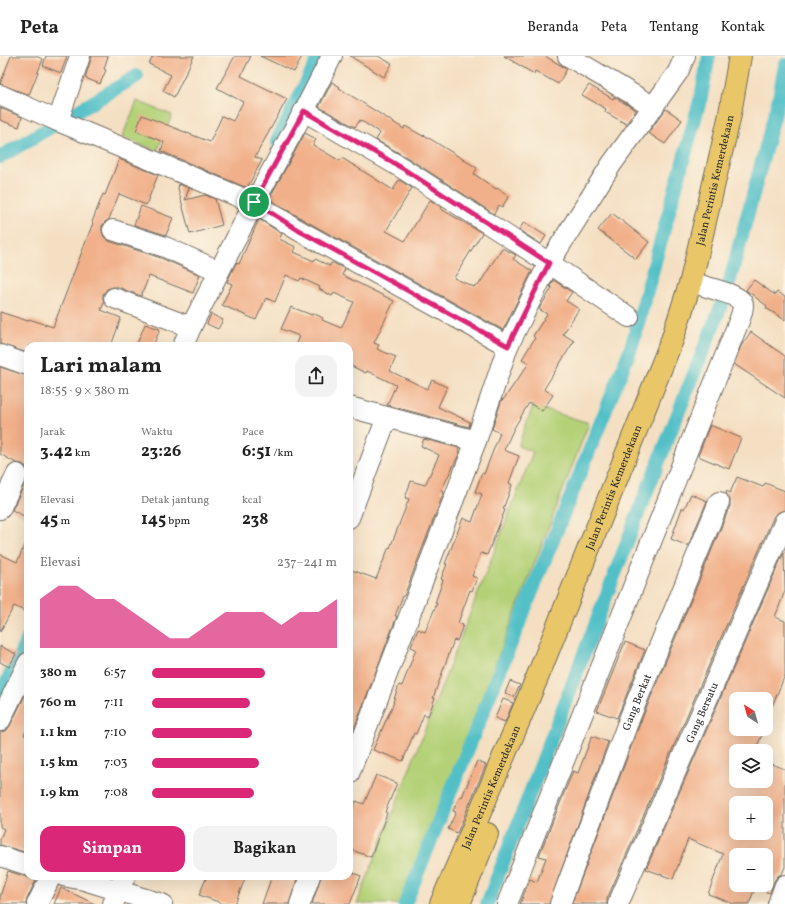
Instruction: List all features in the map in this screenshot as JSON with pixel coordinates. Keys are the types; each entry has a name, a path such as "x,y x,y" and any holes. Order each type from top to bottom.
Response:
{"highway":[{"name":"Jalan Perintis Kemerdekaan","path":"441,904 540,671 672,340 691,281 729,119 740,56"},
{"name":"Jalan Perintis Kemerdekaan","path":"459,904 708,288 749,56"}],"street":[{"path":"58,121 80,56"},
{"path":"183,342 185,324 246,199 304,111 332,56"},
{"path":"568,56 654,107"},
{"path":"353,764 476,441 508,346 549,263 611,165 678,72 685,56"},
{"path":"0,95 58,121 246,199 298,230 508,346"},
{"path":"304,111 402,168 549,263 629,317"},
{"path":"113,230 165,247 212,268"},
{"path":"507,904 739,321 743,306 741,299 708,288"},
{"path":"114,298 185,324"},
{"path":"0,355 24,364"},
{"path":"353,408 476,441"},
{"path":"353,507 387,417"},
{"path":"0,509 17,474"},
{"name":"Gang Berkat","path":"560,904 630,718 719,502"},
{"name":"Gang Bersatu","path":"618,904 785,521"},
{"path":"0,721 24,671"},
{"path":"0,856 24,865"},
{"path":"37,904 49,880"},
{"path":"84,880 162,904"},
{"path":"300,904 309,880"},
{"path":"778,904 785,886"}],"green space":[{"path":"137,101 172,115 157,151 122,137"},
{"path":"533,406 589,423 402,904 357,904 533,452 518,446"}],"building":[{"path":"11,56 35,56 43,59 29,95 0,84"},
{"path":"46,56 67,56 61,73 43,66"},
{"path":"92,56 108,56 104,69 106,70 100,84 85,78"},
{"path":"153,56 194,56 174,97 163,91 171,75 149,64"},
{"path":"235,56 251,56 241,76 287,99 255,157 262,160 247,188 161,151 164,142 136,131 142,115 210,142 222,116 233,121 243,102 217,88"},
{"path":"260,56 302,56 294,72"},
{"path":"350,56 378,56 392,64 384,77"},
{"path":"504,56 545,56 567,69 558,84 535,71 534,74"},
{"path":"332,82 404,129 405,126 423,136 424,135 477,168 474,174 509,196 502,207 499,205 494,214 408,158 376,140 380,133 360,120 355,127 319,107"},
{"path":"589,85 636,110 626,124 605,112 606,109 582,95"},
{"path":"0,108 22,117 19,127 0,120"},
{"path":"666,109 682,120 665,144 648,133"},
{"path":"305,133 316,139 313,145 340,161 342,158 393,190 399,180 412,188 386,231 405,241 430,200 442,208 441,209 482,233 454,278 474,287 475,285 478,286 502,248 516,255 513,259 532,271 503,330 304,220 269,199"},
{"path":"119,159 158,175 146,205 119,194 109,219 102,226 102,232 104,237 109,241 161,258 200,275 193,293 149,276 141,296 118,287 107,289 103,294 104,303 101,310 121,318 112,342 24,342 24,352 0,344 0,312 53,327 103,194 105,195"},
{"path":"179,184 189,188 185,200 205,195 215,199 222,225 190,234 178,188"},
{"path":"141,206 173,218 166,235 134,225"},
{"path":"612,213 649,242 636,259 598,230"},
{"path":"259,219 282,234 279,239 296,247 294,252 330,266 331,263 333,263 345,269 342,275 394,301 374,343 379,345 377,349 396,357 390,371 427,389 432,380 447,387 438,407 470,422 469,427 387,405 396,385 367,371 366,373 353,367 353,342 297,342 299,336 281,329 291,307 312,315 313,313 323,318 322,320 341,328 354,302 334,293 332,296 319,289 320,287 301,278 299,281 286,275 275,302 266,298 256,320 222,305 232,284 227,282 236,263 239,264"},
{"path":"524,222 546,236 541,244 519,230"},
{"path":"553,280 572,292 566,301 579,309 563,334 574,341 544,389 553,395 542,411 529,403 514,428 504,450 519,456 509,483 512,485 503,509 505,510 487,555 481,553 472,576 477,578 472,591 470,590 458,623 463,625 457,641 454,640 428,716 424,714 416,734 414,733 403,761 373,750 394,702 399,685 402,686 416,649 411,647 418,629 425,632 437,603 435,603 443,580 441,579 447,564 445,564 463,518 472,522 482,494 475,492 482,473 484,474 500,433 492,429 502,399 503,400 529,363 522,359 535,338 533,336 547,314 539,309 552,288 550,287"},
{"path":"754,280 775,295 777,292 785,297 785,320 766,308 767,306 746,290"},
{"path":"211,314 223,320 218,329 207,324"},
{"path":"145,324 160,329 155,342 138,342"},
{"path":"751,332 785,356 785,398 734,364 741,346"},
{"path":"0,367 24,375 24,465 16,463 0,454"},
{"path":"710,425 741,438 729,469 698,456"},
{"path":"424,439 459,448 458,451 460,452 441,491 444,492 395,616 397,616 353,732 353,570 376,579 409,499 405,498 411,481 425,485 439,455 421,446"},
{"path":"737,477 763,487 765,483 785,491 785,510 774,516 607,899 607,904 574,904 572,903 641,721 730,506 730,500 726,493 727,491 730,493"},
{"path":"24,484 24,516 12,510"},
{"path":"691,494 707,501 688,546 671,539 682,508 684,509"},
{"path":"24,547 24,611 14,606 0,632 0,554 17,562"},
{"path":"784,552 785,591 775,617 785,621 785,675 773,704 773,692 729,692 729,736 762,736 758,744 729,744 729,788 773,788 773,765 785,769 785,867 782,874 778,876 773,884 773,848 729,848 729,892 753,892 749,904 734,904 708,894 723,854 688,839 673,879 646,869"},
{"path":"625,642 645,650 617,718 597,711"},
{"path":"0,646 16,654 9,667 0,662"},
{"path":"510,681 520,685 514,697 505,693"},
{"path":"24,697 24,852 0,845 0,839 4,829 0,827 0,732 6,731"},
{"path":"503,699 513,703 505,722 495,718"},
{"path":"592,736 608,742 549,904 520,904 530,879 537,882 546,858 539,856 540,853 573,771 578,773"},
{"path":"477,761 486,765 457,833 448,829 456,812 453,811 460,796 462,797"},
{"path":"376,775 397,783 385,812 387,813 371,857 353,850 353,808 356,801 364,804"},
{"path":"8,871 24,876 24,880 36,880 26,904 0,904 0,897"},
{"path":"353,873 361,876 350,904 312,904 320,880 353,880"},
{"path":"205,880 244,880 235,904 224,904 199,895"},
{"path":"271,880 297,880 289,904 262,904"},
{"path":"61,888 95,904 54,904"}],"waterway":[{"path":"277,141 320,56"},
{"path":"405,904 631,348 701,97 709,56"},
{"path":"487,904 645,496 727,291 779,98 785,65"},
{"path":"0,157 137,76"},
{"path":"0,696 24,646"}],"route":[{"path":"304,111 402,168 549,263 508,346 298,230 254,202 304,111"}]}
